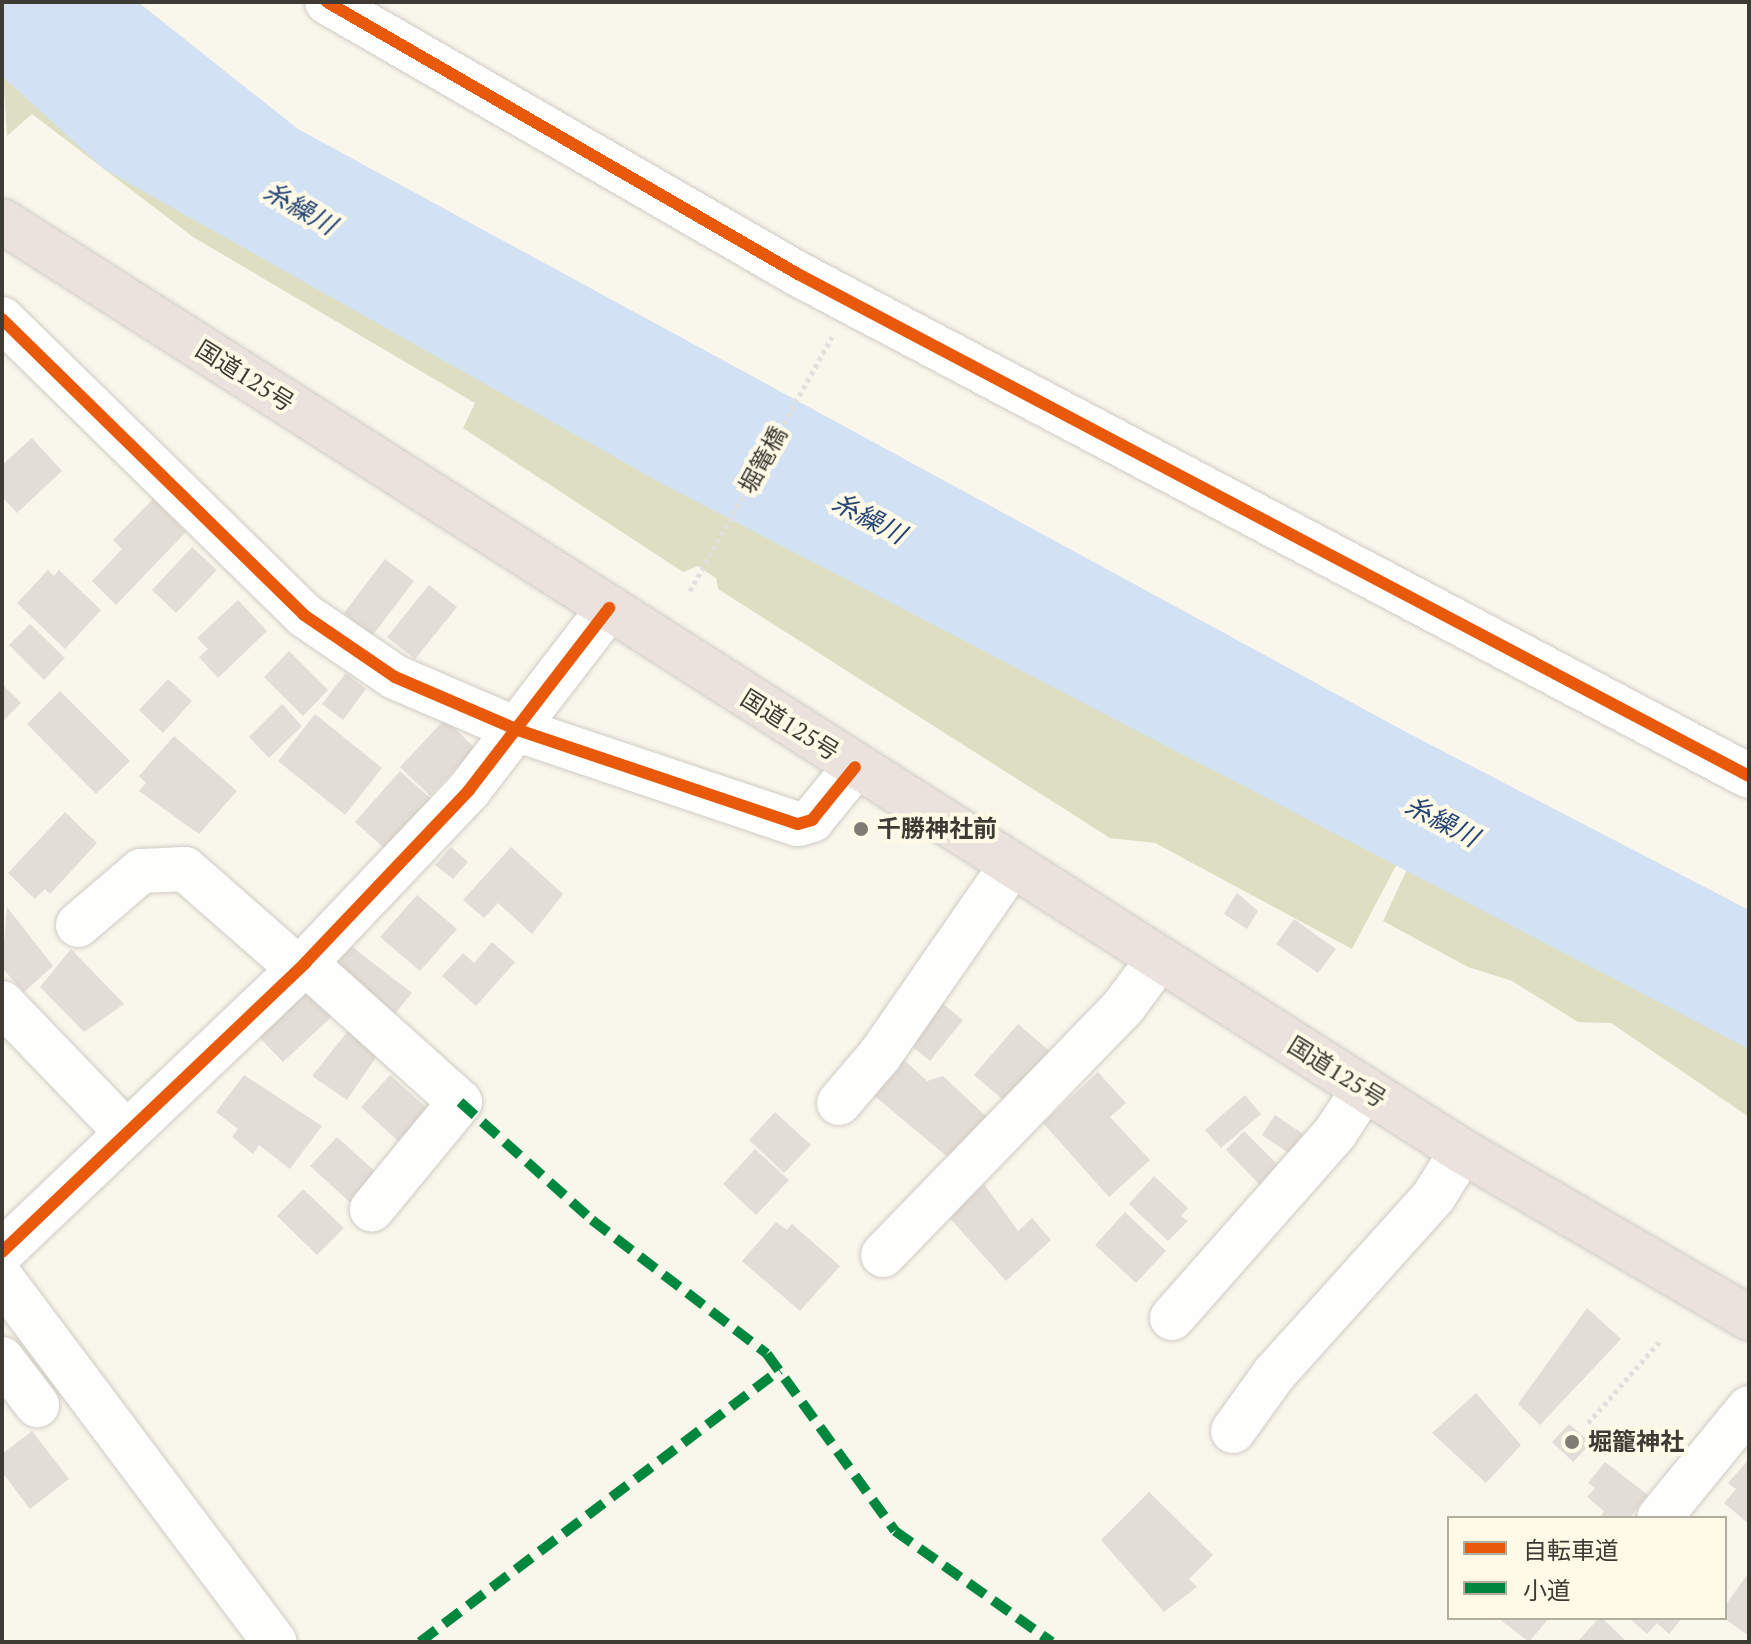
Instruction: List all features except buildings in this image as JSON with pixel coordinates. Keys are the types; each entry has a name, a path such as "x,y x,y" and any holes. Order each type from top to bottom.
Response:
{"highway":[{"name":"国道125号","path":"5,231 609,608 1462,1151 1749,1318"}],"street":[{"path":"327,2 798,274 1749,776"},
{"path":"2,319 304,615 395,677 518,730 798,824 812,820 855,767"},
{"path":"2,1252 302,966 518,730 609,608"},
{"path":"839,1103 880,1055 1011,866"},
{"path":"78,925 141,871 185,869 460,1102 372,1209"},
{"path":"883,1255 1124,1006 1159,959"},
{"path":"2,1003 127,1133"},
{"path":"1172,1318 1335,1133 1364,1089"},
{"path":"1233,1431 1292,1353 1434,1196 1462,1151"},
{"path":"2,1279 275,1642"},
{"path":"2,1359 37,1405"},
{"path":"1661,1516 1749,1408"}],"path":[{"path":"1588,1423 1660,1341"}],"green space":[{"path":"2,58 1399,860 1352,949 1155,843 1110,838 718,589 716,578 698,566 683,572 463,428 475,403 193,237 32,114 7,136"},
{"path":"1409,865 1749,1039 1749,1117 1611,1023 1578,1022 1512,981 1468,967 1383,921"}],"water":[{"name":"糸繰川","path":"2,2 138,2 298,129 1406,732 1749,910 1749,1049 661,483 104,169 2,76"}],"marked path":[{"path":"460,1102 592,1220 767,1354 895,1531 1052,1642"},
{"path":"420,1642 780,1370"}],"cycle path":[{"path":"327,2 798,274 1749,776"},
{"path":"2,319 304,615 395,677 518,730 798,824 812,820 855,767"},
{"path":"2,1252 305,963 469,790 609,608"}],"place":[{"name":"千勝神社前","path":"861,829"},
{"name":"堀籠神社","path":"1572,1442"}]}
